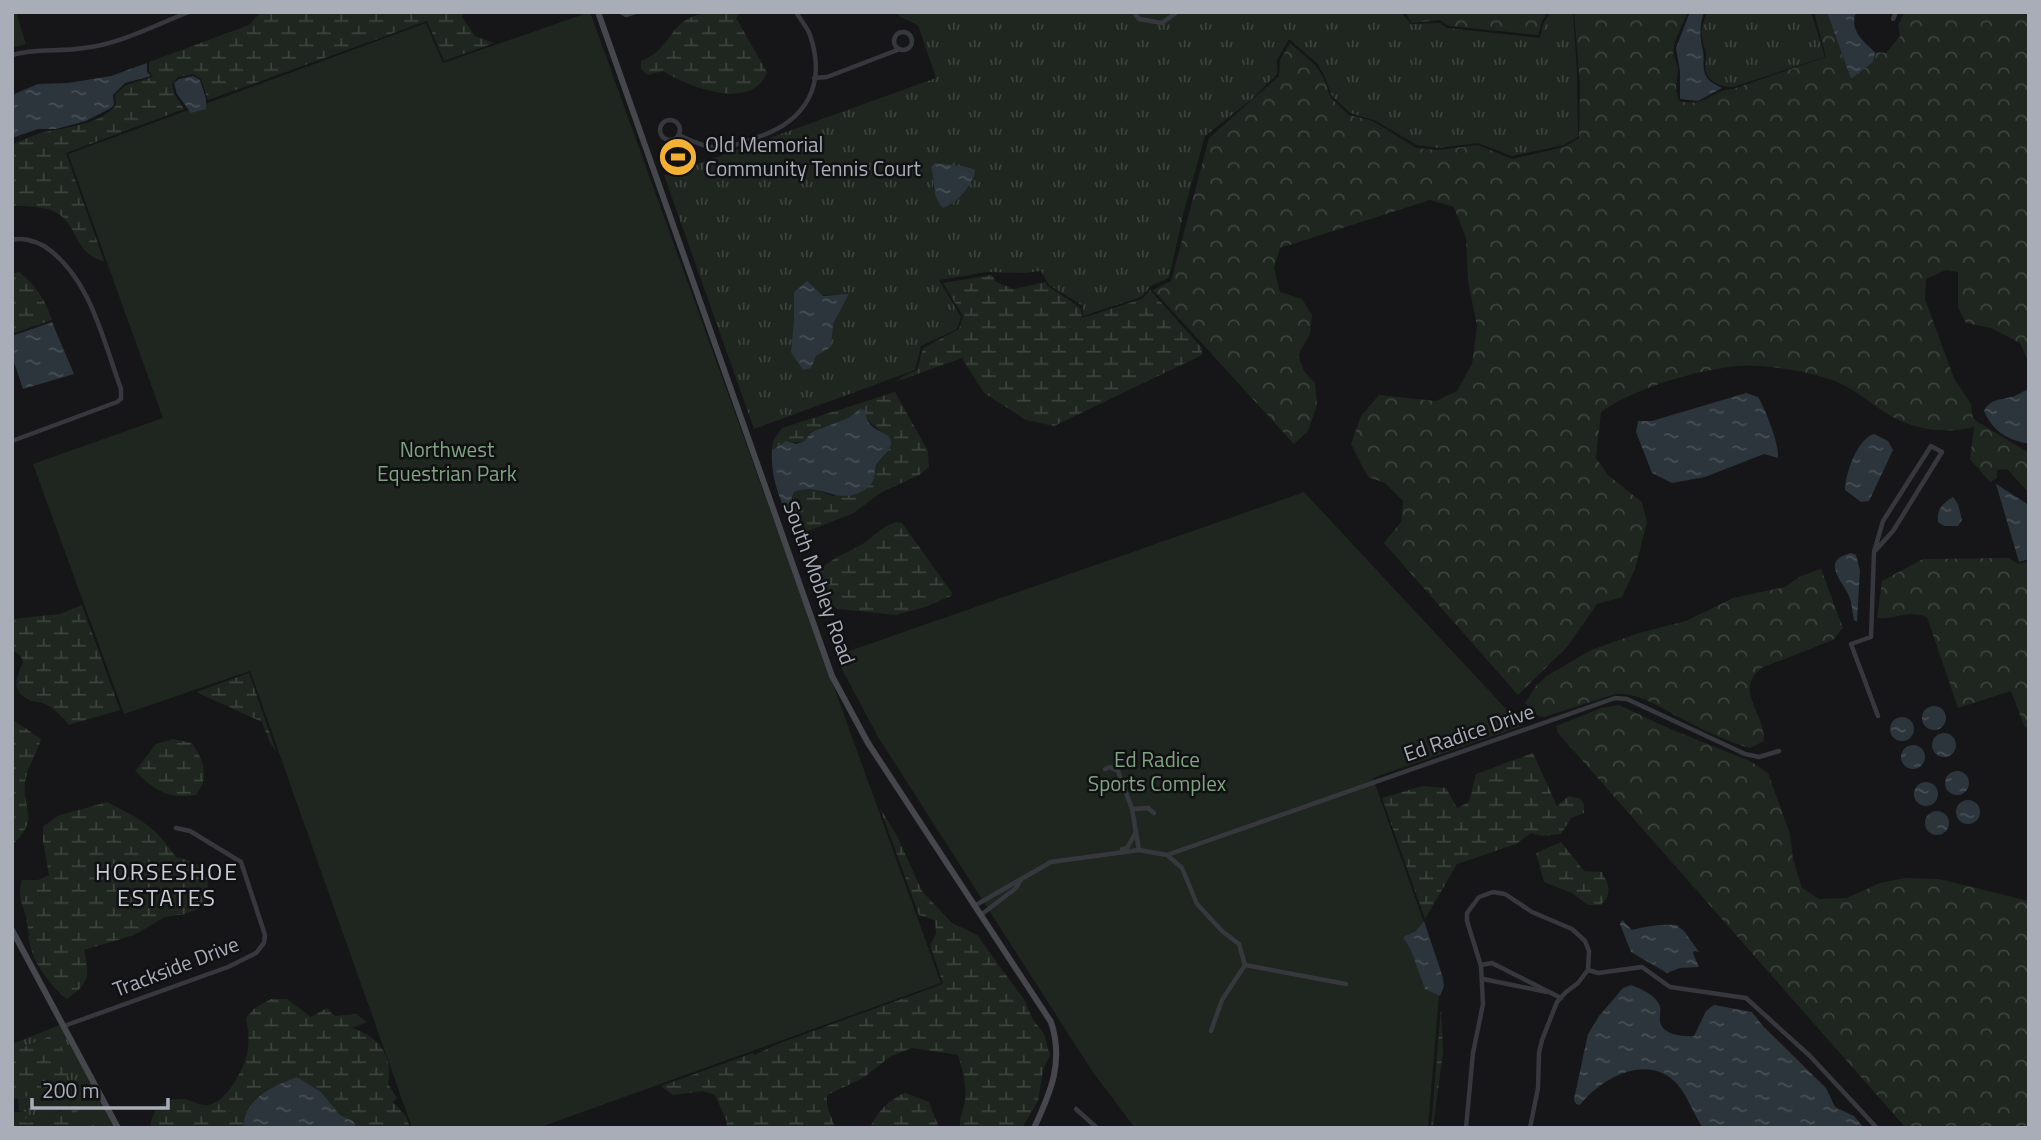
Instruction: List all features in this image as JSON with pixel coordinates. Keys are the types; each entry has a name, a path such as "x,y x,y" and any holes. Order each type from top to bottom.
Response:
{"street":[{"path":"12,55 85,48 113,41 189,12"},
{"name":"South Mobley Road","path":"598,12 832,676 869,743 1045,1011 1056,1035 1058,1054 1051,1092 1034,1128"},
{"path":"621,12 626,15 635,12"},
{"path":"681,136 701,146 727,148 776,131 792,122 805,107 813,89 815,61 810,34 796,12"},
{"path":"1134,12 1139,19 1162,23 1177,12"},
{"path":"1894,19 1896,12"},
{"path":"814,78 827,77 906,50 911,46 912,36 907,32 898,32 894,37 894,43 900,50"},
{"path":"668,120 676,121 681,128 681,136 664,139 660,128 668,120"},
{"path":"12,240 18,238 37,242 67,265 83,288 121,389 121,399 117,402 12,441"},
{"path":"1874,552 1893,531 1942,453 1931,446 1883,522 1874,552 1871,636 1851,644 1878,716"},
{"name":"Ed Radice Drive","path":"976,905 1051,862 1139,850 1167,855 1615,698 1627,699 1745,754 1759,757 1779,751"},
{"path":"1105,769 1118,771 1132,809 1139,850"},
{"path":"1132,809 1148,808 1154,813"},
{"name":"Trackside Drive","path":"64,1026 228,967 256,953 264,943 265,935 240,862 190,831 176,828"},
{"path":"1115,852 1127,848 1136,831"},
{"path":"1167,855 1182,868 1197,904 1222,932 1239,944 1245,965 1222,1000 1210,1031"},
{"path":"982,914 1016,888 1021,880"},
{"path":"1466,1128 1473,1053 1483,1004 1481,965 1467,922 1467,913 1479,897 1493,892 1505,894 1532,912 1578,934 1589,951 1588,970 1561,998 1542,1040 1531,1128"},
{"path":"12,929 118,1128"},
{"path":"1481,965 1492,963 1561,998"},
{"path":"1245,965 1346,984"},
{"path":"1588,970 1598,973 1642,967 1670,986 1746,998 1810,1056 1877,1128"},
{"path":"1483,979 1548,992"},
{"path":"1076,1109 1097,1128"}],"green space":[{"path":"12,12 16,12 26,44 12,48"},
{"path":"261,12 464,12 462,17 475,36 494,43 444,61 427,21 208,100 201,79 193,74 178,77 172,84 184,109 66,153 104,261 95,258 83,248 66,221 55,212 37,207 12,206 12,144 40,133 86,123 103,116 116,105 115,95 126,85 153,77 149,71 149,62 249,25"},
{"name":"Northwest Equestrian Park","path":"590,12 941,983 538,1128 412,1128 250,671 124,714 33,464 163,418 68,154 426,23 443,63"},
{"path":"740,12 736,18 767,72 759,84 748,91 719,92 688,84 663,71 647,75 641,69 641,61 662,47 681,23 704,13"},
{"path":"897,12 1401,12 1411,24 1440,23 1447,28 1540,38 1544,22 1551,12 1573,14 1578,137 1564,145 1512,156 1478,143 1439,148 1417,145 1376,121 1350,113 1332,96 1317,63 1289,39 1277,60 1277,74 1252,99 1205,136 1169,278 1151,286 1141,297 1083,316 1083,306 1049,285 1041,271 987,272 939,280 961,317 957,329 921,346 915,370 754,429 664,175 936,78 918,25 900,17","holes":["935,163 950,167 969,167 959,196 950,206 933,189","794,293 848,295 833,324 830,346 816,356 791,352"]},
{"path":"1405,12 1548,12 1538,35 1449,26 1440,20 1412,23"},
{"path":"1574,12 1688,12 1675,41 1673,53 1678,68 1676,90 1679,101 1689,103 1703,101 1719,92 1826,57 1814,12 1827,12 1851,79 1874,59 1875,52 1886,53 1900,36 1898,26 1904,12 2029,12 2029,363 2020,343 1991,328 1966,323 1958,307 1958,272 1946,270 1926,279 1925,299 1954,378 1971,404 1973,419 2029,453 2029,493 2007,469 1997,470 1997,478 1990,482 1970,459 1974,427 1949,430 1914,426 1888,414 1846,386 1815,375 1773,367 1737,366 1685,376 1631,395 1601,412 1596,458 1608,475 1642,502 1647,522 1635,569 1622,597 1597,604 1567,647 1518,695 1384,543 1401,522 1403,501 1385,483 1368,477 1351,444 1361,416 1379,395 1436,401 1457,391 1472,364 1477,327 1468,280 1466,238 1454,207 1430,200 1280,248 1274,268 1280,292 1302,299 1312,315 1310,334 1298,355 1304,371 1315,383 1317,405 1308,431 1294,444 1153,290 1171,281 1209,138 1279,76 1280,60 1290,43 1316,66 1331,98 1349,115 1373,121 1416,148 1438,150 1478,145 1512,159 1564,147 1579,138 1580,85"},
{"path":"1707,12 1811,12 1825,57 1733,87 1713,82 1706,72 1702,39"},
{"path":"19,272 39,293 52,320 12,334 12,274"},
{"path":"992,275 996,282 1014,289 1045,282 1078,306 1082,318 1142,299 1150,290 1202,348 1202,355 1054,426 1026,420 984,393 962,358 898,381 917,370 923,348 959,329 963,316 943,283"},
{"path":"895,392 928,451 929,467 919,475 882,492 852,514 802,533 794,514 794,492 809,489 833,496 874,479 876,468 890,448 890,440 866,416 855,412 848,418 812,432 803,442 782,443 772,450 773,441 782,428"},
{"name":"Ed Radice Sports Complex","path":"1304,492 1522,726 1373,778 1441,971 1428,1128 1135,1128 1092,1071 878,737 835,656"},
{"path":"896,522 902,523 952,593 951,596 896,615 838,609 827,598 823,589 818,574 822,568"},
{"path":"2008,558 2019,564 2029,561 2029,726 2025,728 2011,691 1958,708 1927,617 1907,614 1877,618 1882,581 1923,559"},
{"path":"1821,569 1843,628 1833,640 1761,668 1753,677 1750,694 1764,741 1750,748 1718,736 1653,703 1624,694 1615,694 1544,717 1538,716 1525,703 1536,686 1547,676 1591,650 1639,633 1686,621 1733,598 1785,587 1801,576"},
{"path":"82,605 120,710 69,725 54,709 31,701 17,688 23,662 20,655 12,650 12,619 60,614"},
{"path":"249,673 276,751 262,722 196,692"},
{"path":"1619,705 1750,761 1768,773 1790,834 1793,859 1802,888 1819,899 1847,898 1880,883 1905,878 1939,879 2029,901 2029,1128 1906,1128 1558,733 1556,726 1602,708"},
{"path":"12,719 41,739 26,777 26,827 12,845"},
{"path":"173,739 192,743 200,756 204,775 196,795 177,796 162,792 135,771 156,744"},
{"path":"1533,753 1557,806 1569,796 1581,799 1584,813 1571,818 1561,834 1542,836 1531,833 1516,844 1457,864 1425,919 1382,798 1422,786 1446,788 1457,808 1469,802 1476,774"},
{"path":"107,802 146,824 161,837 176,857 187,859 201,868 206,874 208,888 202,907 185,914 165,917 134,935 84,950 86,978 80,988 67,999 55,989 35,960 29,942 20,887 22,880 38,880 49,875 43,827 57,816"},
{"path":"880,808 897,836 922,891 952,923 977,935 1025,1001 1032,1018 1044,1034 1050,1055 1043,1070 1038,1101 1022,1128 960,1128 965,1093 958,1055 912,1048 891,1056 863,1078 827,1095 827,1105 835,1128 726,1128 727,1122 715,1095 703,1091 673,1095 661,1086 753,1053 754,1055 943,984 930,945 936,934 935,920 919,915"},
{"path":"1561,842 1584,871 1602,872 1609,889 1601,905 1588,905 1572,893 1544,882 1536,853"},
{"path":"271,999 287,999 311,1017 327,1008 335,1016 356,1014 367,1022 352,1028 369,1036 382,1049 389,1065 388,1084 397,1098 393,1102 406,1116 410,1128 357,1128 353,1121 340,1115 321,1092 297,1077 269,1089 254,1101 248,1108 243,1128 150,1128 153,1116 164,1103 185,1099 208,1105 226,1094 240,1074 247,1056 246,1018 255,1008"},
{"path":"1441,1008 1443,1052 1431,1128"},
{"path":"60,1025 115,1128 84,1128 70,1105 52,1115 46,1122 26,1123 24,1111 19,1111 18,1098 49,1091 50,1036 12,1052 12,1044"},
{"path":"50,1036 62,1048 73,1071 49,1091 12,1100 12,1052"},
{"path":"905,1093 929,1102 939,1128 870,1128 884,1107"},
{"path":"74,1104 84,1128 12,1128 12,1113 28,1113 26,1123 46,1121"}],"water":[{"path":"1690,12 1704,12 1700,32 1705,72 1709,80 1722,88 1698,101 1680,99 1680,71 1676,48"},
{"path":"1827,12 1856,12 1856,30 1875,52 1873,62 1851,79"},
{"path":"147,63 147,72 151,76 125,83 113,95 114,105 111,108 86,121 56,129 38,129 12,138 12,95 38,84 68,83 111,76"},
{"path":"193,76 200,80 206,109 191,113 177,94 174,83"},
{"path":"935,163 975,170 972,181 964,192 943,208 934,189 931,167"},
{"path":"807,281 823,296 849,294 833,324 831,347 816,356 811,368 803,370 791,352 794,292"},
{"path":"52,322 74,374 23,389 12,356 12,336"},
{"path":"2029,389 2029,443 2025,443 2000,433 1984,411 1992,402"},
{"path":"1746,393 1758,397 1761,402 1774,436 1778,458 1764,454 1705,477 1672,483 1652,473 1636,432 1638,421 1652,421"},
{"path":"860,409 865,410 870,424 888,436 891,442 888,451 877,464 873,482 861,492 851,495 842,496 804,489 794,492 792,498 796,526 785,510 777,490 772,450 786,441 796,444 803,442 812,432 848,418"},
{"path":"1874,434 1888,441 1893,450 1869,501 1861,502 1845,490 1846,483 1857,450"},
{"path":"1996,484 2029,505 2029,559 2019,562"},
{"path":"1953,497 1958,504 1962,520 1958,526 1944,526 1938,522 1939,510"},
{"path":"1851,553 1856,555 1860,570 1857,622 1854,620 1849,595 1835,569 1837,560"},
{"path":"1934,706 1945,713 1946,718 1939,729 1934,730 1923,723 1922,718 1929,707"},
{"path":"1902,717 1913,724 1914,729 1907,740 1902,741 1891,734 1890,729 1897,718"},
{"path":"1944,733 1955,740 1956,745 1949,756 1944,757 1933,750 1932,745 1939,734"},
{"path":"1913,745 1924,752 1925,757 1918,768 1913,769 1902,762 1901,757 1908,746"},
{"path":"1957,771 1968,778 1969,783 1962,794 1957,795 1946,788 1945,783 1952,772"},
{"path":"1926,782 1937,789 1938,794 1931,805 1926,806 1915,799 1914,794 1921,783"},
{"path":"1968,800 1979,807 1980,812 1973,823 1968,824 1957,817 1956,812 1963,801"},
{"path":"1937,811 1948,818 1949,823 1942,834 1937,835 1926,828 1925,823 1932,812"},
{"path":"1622,920 1632,930 1676,925 1684,931 1699,952 1693,953 1699,967 1680,968 1667,973 1631,952 1620,924"},
{"path":"1424,921 1443,978 1444,986 1440,996 1425,989 1411,950 1403,937 1416,931"},
{"path":"1631,985 1657,1000 1662,1026 1679,1035 1694,1036 1706,1011 1714,1005 1752,1012 1826,1088 1835,1107 1854,1116 1864,1128 1703,1128 1678,1085 1666,1075 1654,1070 1626,1072 1601,1085 1580,1105 1576,1104 1574,1099 1588,1034 1599,1016 1623,988"},
{"path":"297,1077 321,1092 340,1115 353,1121 357,1128 243,1128 248,1109 254,1101 269,1090"}],"place":[{"name":"Old Memorial Community Tennis Court","path":"678,157"}],"district":[{"name":"HORSESHOE ESTATES","path":"167,885"}]}
